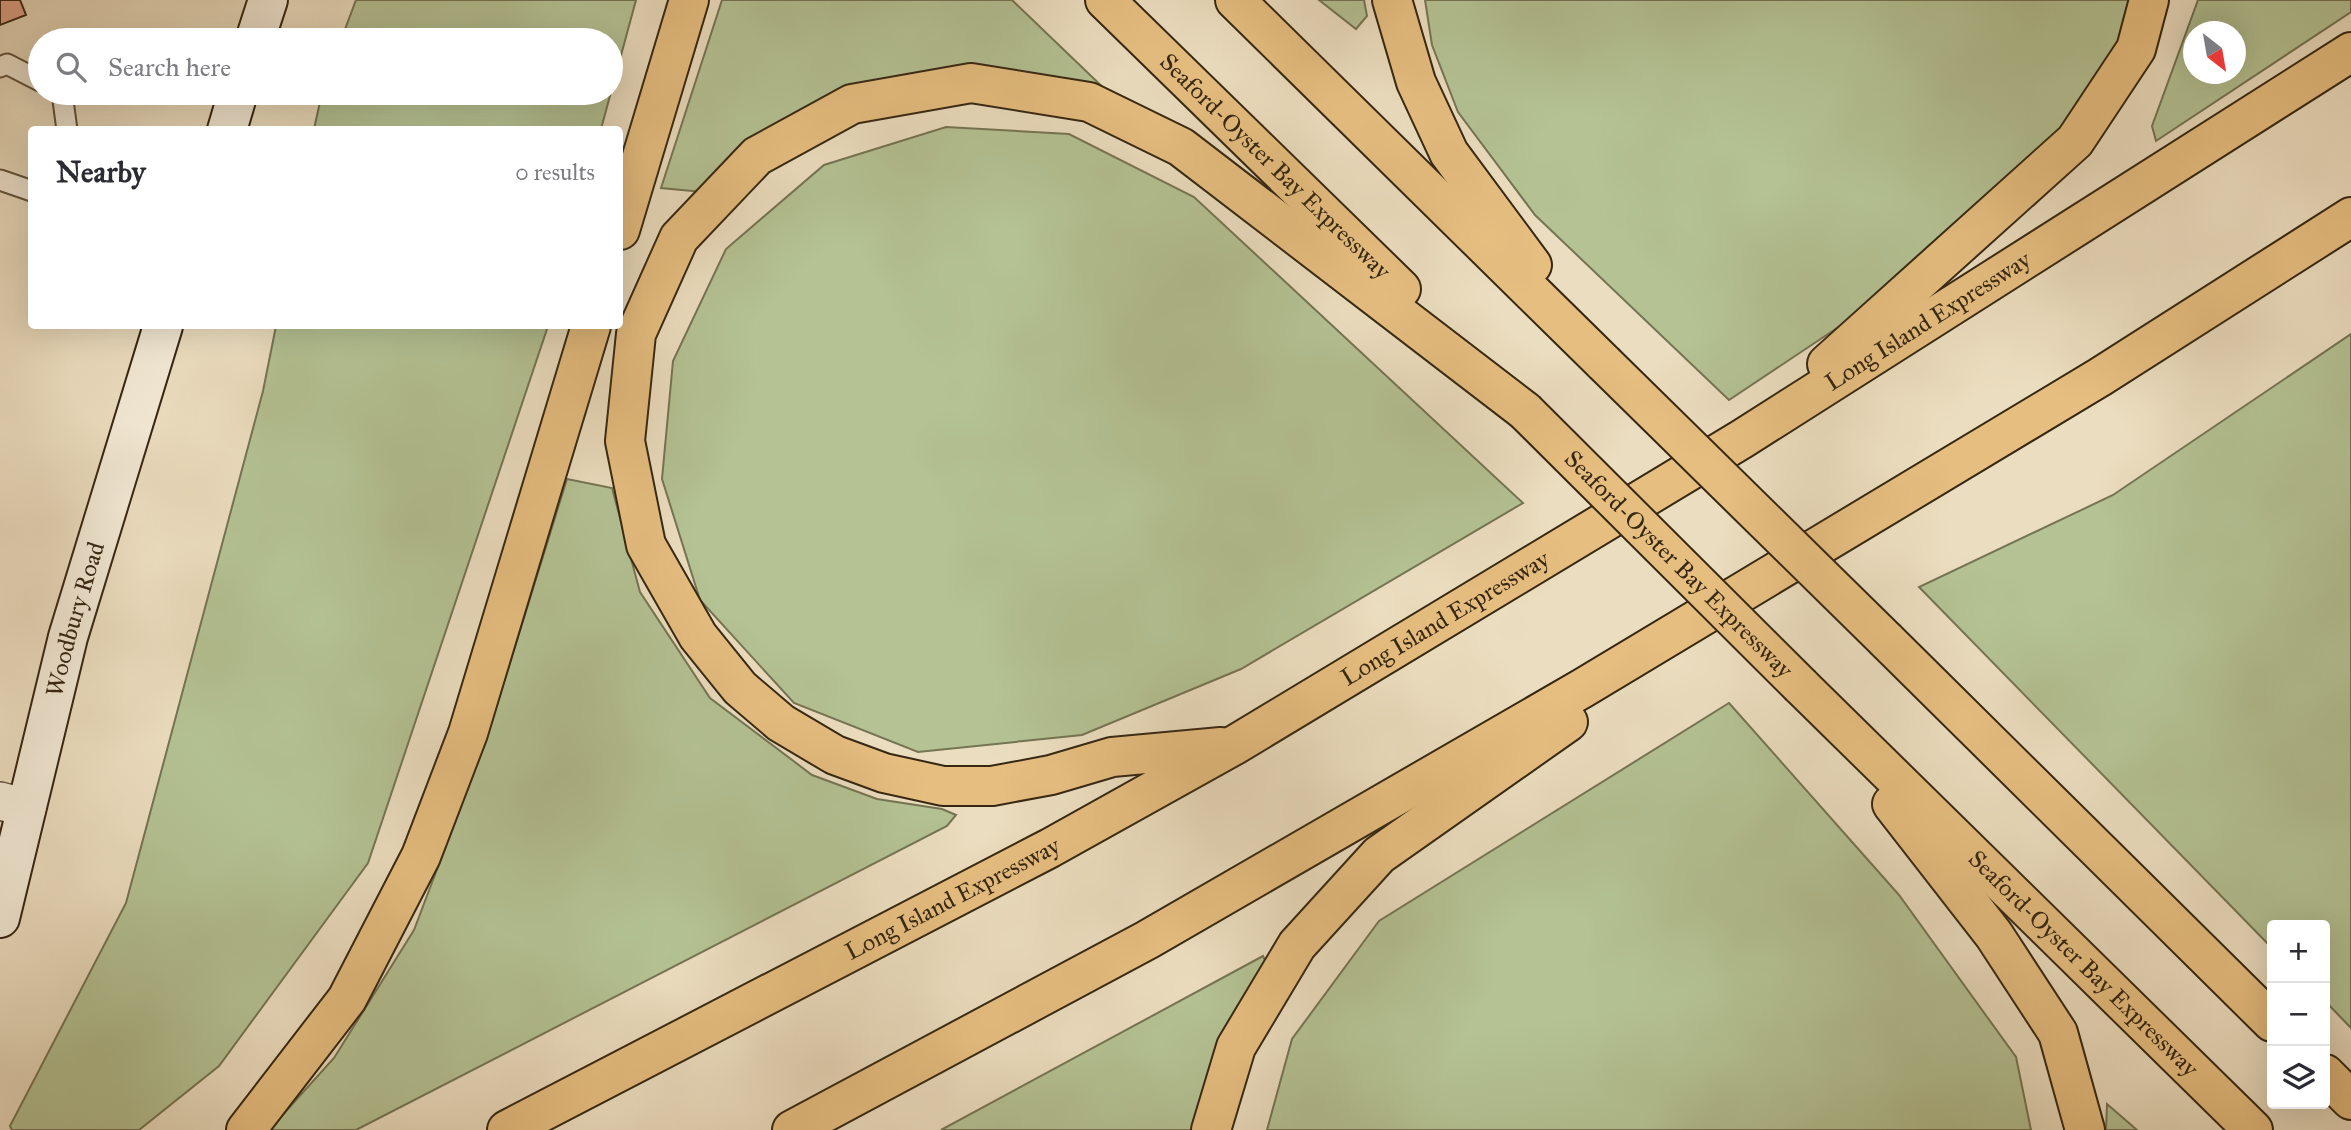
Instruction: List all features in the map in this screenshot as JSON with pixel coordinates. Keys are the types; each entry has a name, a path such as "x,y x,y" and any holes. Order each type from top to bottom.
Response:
{"highway":[{"path":"623,220 689,0"},
{"name":"Seaford-Oyster Bay Expressway","path":"1105,0 2253,1130"},
{"path":"1235,0 2267,1017"},
{"path":"1392,0 1416,82 1449,153 1604,363"},
{"path":"1742,439 2075,141 2136,49 2149,0"},
{"name":"Long Island Expressway","path":"507,1130 1050,848 1233,746 1742,439 2351,52"},
{"path":"1233,746 1112,757 1051,775 992,786 943,786 884,774 835,755 781,723 740,688 698,636 646,545 625,441 636,334 679,238 757,156 852,104 971,83 1089,102 1181,147 1525,411"},
{"path":"792,1130 1147,940 1583,688 2100,377 2351,217"},
{"path":"246,1130 346,999 421,856 468,733 590,329"},
{"path":"1210,1130 1236,1047 1297,945 1379,855 1810,552"},
{"path":"1801,686 1994,935 2058,1033 2085,1130"},
{"path":"2330,1079 2351,1100"}],"main road":[{"path":"259,28 268,0"},
{"path":"227,126 234,105"},
{"name":"Woodbury Road","path":"0,918 13,804 68,637 162,329"}],"lane":[{"path":"0,67 7,65 28,75"},
{"path":"63,105 66,126"},
{"path":"0,180 28,190"}],"green space":[{"path":"356,0 636,0 623,48 623,28 346,28"},
{"path":"722,0 1012,0 1114,98 964,71 703,192 661,188"},
{"path":"1319,0 1364,0 1367,16 1356,29"},
{"path":"1425,0 2130,0 2122,35 2060,139 1858,314 1729,400 1535,215 1458,112 1432,45"},
{"path":"2198,0 2351,0 2351,12 2246,81 2246,21 2190,21"},
{"path":"2183,41 2183,84 2242,84 2156,141 2152,126"},
{"path":"319,105 608,105 602,126 315,126"},
{"path":"946,127 1069,134 1194,197 1523,503 1241,669 1082,735 918,752 794,703 700,600 662,479 673,361 726,249 824,165"},
{"path":"275,329 547,329 368,863 219,1066 139,1130 12,1130 10,1126 126,903 263,391"},
{"path":"2351,334 2351,1028 2330,1006 2330,920 2267,920 2267,943 1919,587 2113,495"},
{"path":"567,479 612,488 640,592 710,698 812,775 877,799 942,809 956,815 947,826 356,1130 269,1130 334,1058 414,930 486,740"},
{"path":"1729,703 1899,895 2016,1057 2031,1130 1267,1130 1292,1039 1379,921"},
{"path":"1263,956 1270,971 1193,1130 941,1130"},
{"path":"2107,1104 2137,1130 2106,1130"}],"building":[{"path":"0,0 20,0 26,15 0,25"}]}
